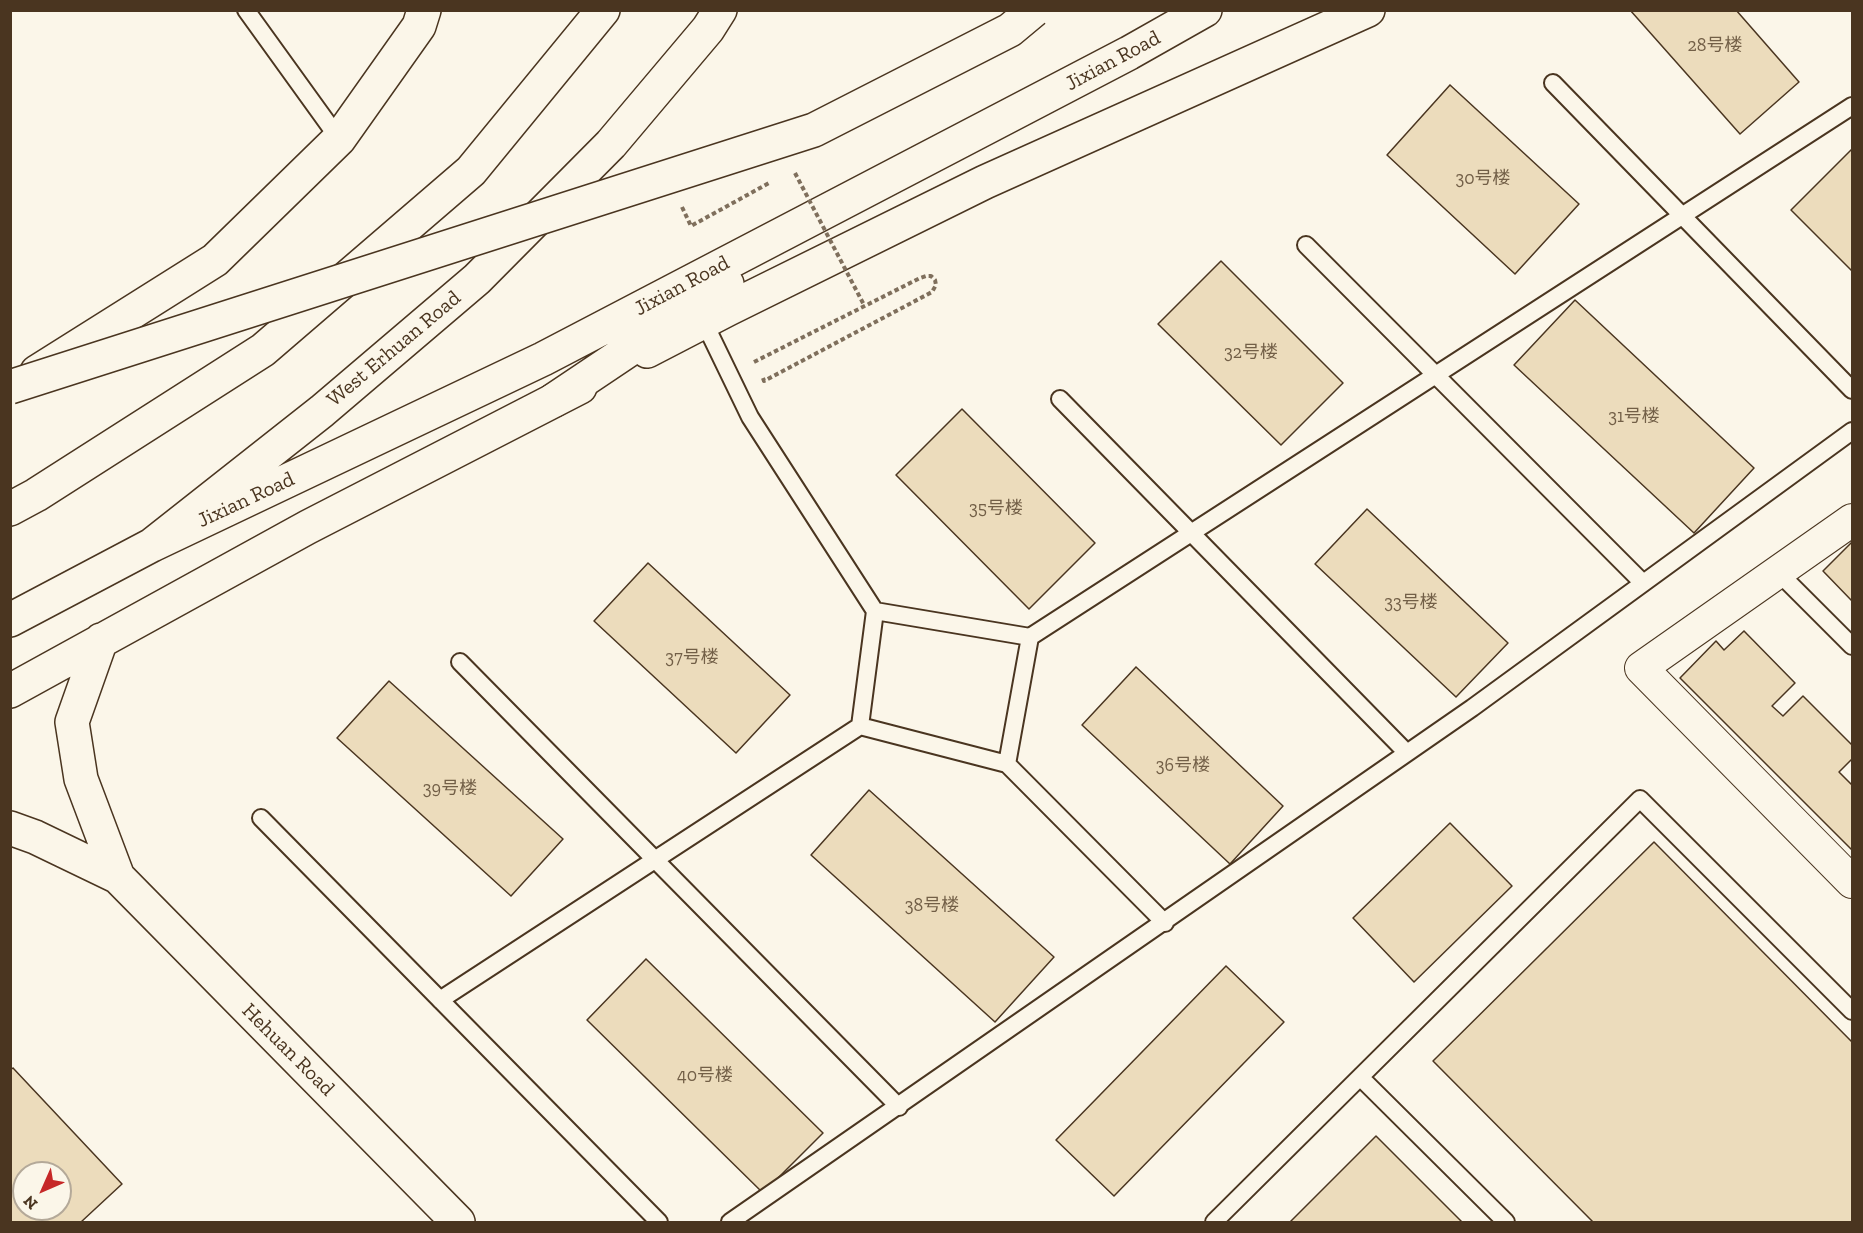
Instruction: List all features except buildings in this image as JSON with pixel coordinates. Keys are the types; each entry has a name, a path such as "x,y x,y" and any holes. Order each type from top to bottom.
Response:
{"main road":[{"path":"10,388 215,260 339,139 419,26 424,10"},
{"path":"10,509 36,495 263,350 471,171 603,10"},
{"name":"West Erhuan Road","path":"10,620 152,545 322,411 477,279 611,144 708,29 720,10"},
{"path":"10,388 814,130 1010,30 1034,10"},
{"name":"Jixian Road","path":"152,545 543,359 1129,53 1205,10"},
{"path":"10,691 308,527 716,315 985,182 1368,10"},
{"path":"554,400 856,196"},
{"path":"101,640 72,722 81,779 118,877"},
{"path":"10,828 35,837 118,877"},
{"name":"Hehuan Road","path":"118,877 458,1222"}],"street":[{"path":"1852,520 1641,668 1852,882"}],"lane":[{"path":"246,10 339,139"},
{"path":"1553,83 1852,390"},
{"path":"875,611 1030,637 1852,106"},
{"path":"1306,245 1643,583"},
{"path":"716,315 750,417 875,611 860,726"},
{"path":"1060,399 1407,753"},
{"path":"730,1222 1165,923 1472,708 1852,431"},
{"path":"1778,572 1852,646"},
{"path":"1007,764 1030,637"},
{"path":"460,662 899,1107"},
{"path":"440,1000 860,726 1007,764 1165,923"},
{"path":"1214,1222 1640,799 1852,1011"},
{"path":"261,818 659,1222"},
{"path":"1360,1077 1506,1222"}],"path":[{"path":"793,170 864,305"},
{"path":"680,202 692,226 773,181"},
{"path":"716,315 754,362 764,381 932,292 936,285 935,280 931,276 920,278 754,362"}]}
